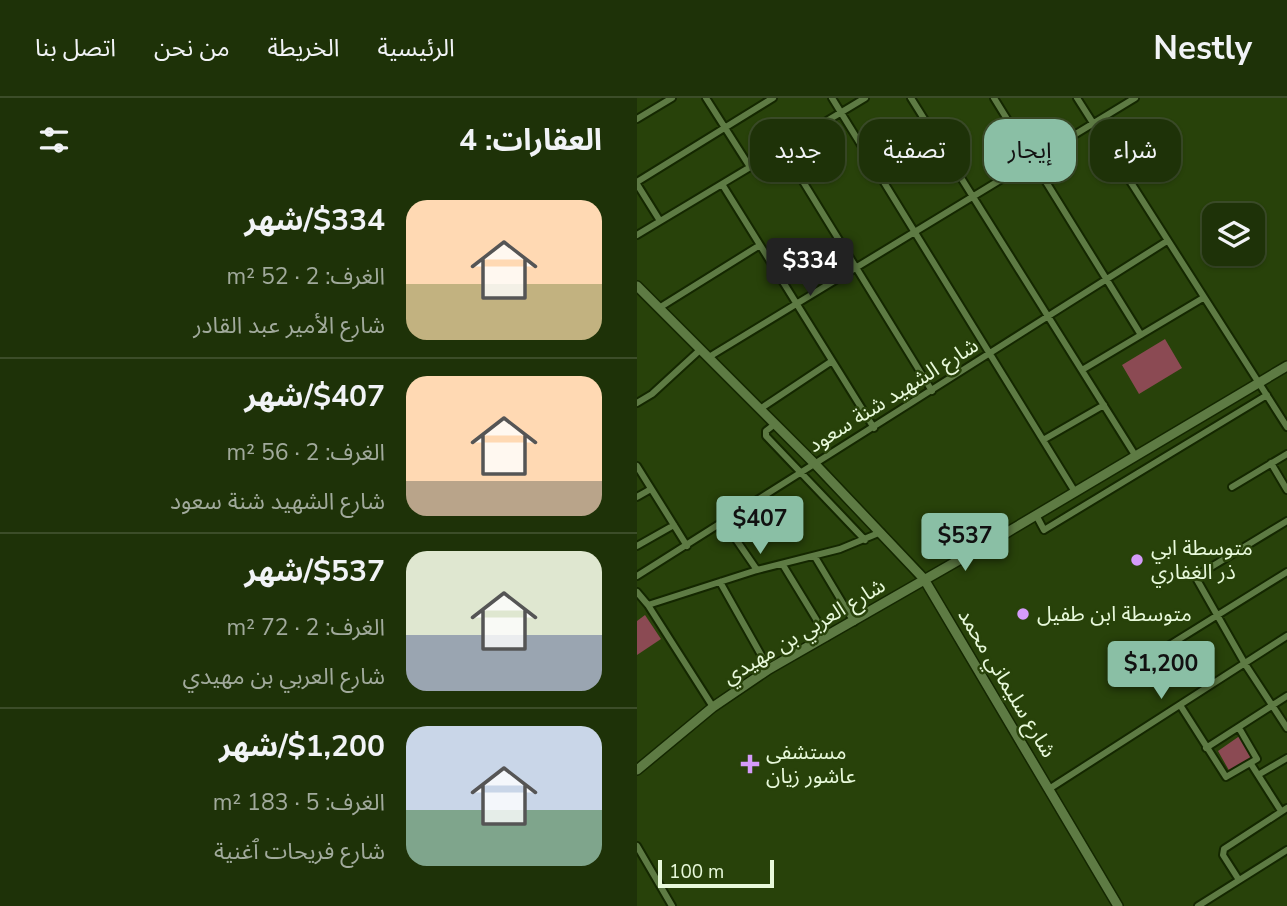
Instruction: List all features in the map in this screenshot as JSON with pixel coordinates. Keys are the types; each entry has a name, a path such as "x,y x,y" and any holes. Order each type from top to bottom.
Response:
{"street":[{"path":"637,119 672,98"},
{"path":"637,235 750,167 706,98"},
{"path":"660,221 637,183 773,98"},
{"path":"832,98 1075,492"},
{"path":"831,119 865,98"},
{"path":"911,98 1135,455"},
{"path":"994,98 1007,119"},
{"path":"1077,98 1090,119"},
{"path":"1101,119 1135,98"},
{"path":"803,182 932,391"},
{"path":"709,357 996,182"},
{"path":"1047,182 1141,335"},
{"path":"1130,182 1287,427"},
{"path":"722,184 874,428"},
{"name":"شارع الشهيد شنة سعود","path":"637,576 1167,241"},
{"path":"659,308 760,245"},
{"name":"شارع سليماني محمد","path":"637,286 816,465 924,579 1118,906"},
{"path":"1082,370 1203,298"},
{"path":"637,403 652,394 701,349"},
{"path":"760,409 832,361"},
{"name":"شارع العربي بن مهيدي","path":"637,769 713,707 769,669 1287,366"},
{"path":"1036,515 1044,530 1267,395"},
{"path":"1043,440 1104,405"},
{"path":"1201,416 1208,431"},
{"path":"775,424 766,431 766,436 865,540"},
{"path":"1232,487 1287,454"},
{"path":"1271,463 1287,490"},
{"path":"637,466 687,546"},
{"path":"1118,466 1125,481"},
{"path":"637,497 651,489"},
{"path":"832,505 844,494"},
{"path":"1287,521 1198,575 1196,579 1245,664 1287,728"},
{"path":"725,522 757,570"},
{"path":"637,546 674,525"},
{"path":"648,605 757,570 815,557 881,532"},
{"path":"815,557 853,622"},
{"path":"783,565 827,637"},
{"path":"1160,651 1287,572"},
{"path":"720,582 769,669"},
{"path":"637,592 713,707"},
{"path":"1049,789 1287,636"},
{"path":"1206,748 1287,696"},
{"path":"1180,705 1226,777 1251,764 1257,757 1239,727"},
{"path":"1258,775 1287,758"},
{"path":"1239,880 1223,855 1224,849 1284,809 1251,764"},
{"path":"637,846 672,906"},
{"path":"1198,906 1287,850"}],"shaded area":[{"path":"1165,339 1182,368 1139,394 1122,365"},
{"path":"645,615 661,639 637,655 637,621"},
{"path":"1241,735 1254,759 1231,774 1218,751"}],"place":[{"name":"متوسطة ابي ذر الغفاري","path":"1137,560"},
{"name":"متوسطة ابن طفيل","path":"1023,614"},
{"name":"مستشفى عاشور زيان","path":"750,764"}]}
